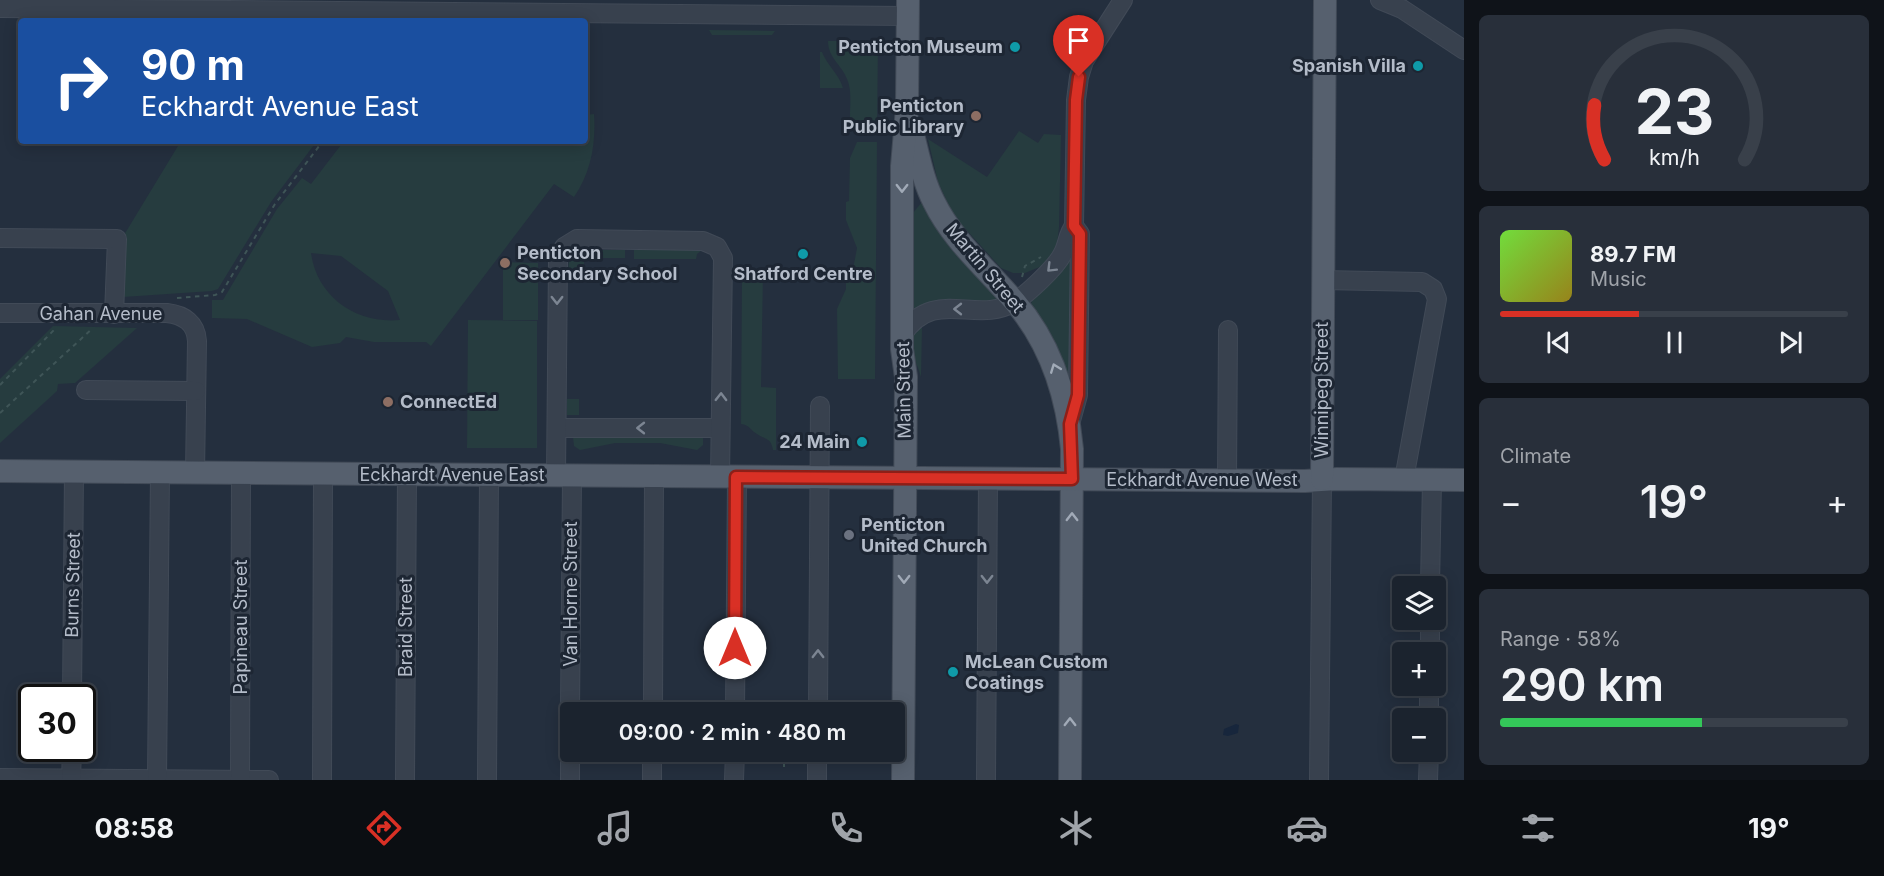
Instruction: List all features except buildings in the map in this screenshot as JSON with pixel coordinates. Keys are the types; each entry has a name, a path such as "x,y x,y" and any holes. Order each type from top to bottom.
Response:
{"main road":[{"name":"Winnipeg Street","path":"1322,480 1325,0"},
{"name":"Main Street","path":"903,780 906,377 902,335 902,166 907,108 908,8"},
{"name":"Martin Street","path":"907,108 933,201 955,235 1035,328 1053,362 1063,391 1070,424 1072,479 1070,780"},
{"name":"Eckhardt Avenue East","path":"0,471 904,478"},
{"name":"Eckhardt Avenue West","path":"904,478 1464,480"}],"street":[{"path":"902,335 909,324 925,313 937,309 995,309 1015,302 1057,264 1074,226 1076,100 1079,77 1089,51 1124,0"},
{"path":"1380,0 1402,9 1464,50"},
{"path":"0,8 44,4 908,8"},
{"name":"Martin Street","path":"1070,424 1078,395 1080,234 1074,226"},
{"path":"0,238 117,239 114,314"},
{"name":"Van Horne Street","path":"570,702 564,476 557,428 558,260 564,247 577,239 703,241 717,247 723,258 720,428 728,477 735,702"},
{"path":"1323,280 1422,282 1433,289 1437,299 1404,479"},
{"name":"Gahan Avenue","path":"0,313 174,314 191,323 197,335 195,473"},
{"path":"1227,480 1228,330"},
{"path":"86,390 196,391"},
{"path":"818,702 820,406"},
{"path":"557,428 720,428"},
{"name":"Burns Street","path":"72,684 74,472"},
{"path":"158,780 160,473"},
{"name":"Papineau Street","path":"240,780 242,473"},
{"path":"322,780 323,474"},
{"name":"Braid Street","path":"405,780 407,474"},
{"path":"487,780 489,475"},
{"path":"652,702 654,476"},
{"path":"986,780 988,478"},
{"name":"Winnipeg Street","path":"1319,780 1322,480"},
{"path":"1430,576 1432,480"},
{"path":"71,779 72,762"},
{"path":"570,762 570,780"},
{"path":"652,762 652,780"},
{"path":"734,780 735,762"},
{"path":"817,762 817,780"},
{"path":"1428,780 1429,762"},
{"path":"0,778 269,780"}],"path":[{"path":"173,298 215,296 222,292 275,204 321,144"},
{"path":"0,385 61,324"},
{"path":"0,413 96,326 84,325"},
{"path":"783,762 783,767"}],"green space":[{"path":"709,30 775,31 772,35 712,35"},
{"path":"828,41 878,41 877,135 857,135 852,117 850,117 849,83 830,52"},
{"path":"820,52 839,78 843,88 820,88"},
{"path":"594,114 591,157 585,178 574,197 554,184 431,346 426,342 374,342 346,337 340,343 312,347 247,319 212,318 212,300 223,300 277,209 302,178 311,184 342,144 588,144 588,115","holes":["311,253 341,256 388,291 400,320 384,320 354,312 341,305 321,283"]},
{"path":"1019,131 1038,143 1044,134 1061,135 1059,227 1057,245 1051,257 1042,266 1025,273 1013,273 1001,268 961,224 949,206 938,182 928,139 987,177"},
{"path":"857,142 877,142 875,379 838,379 837,309 846,289 846,281 854,264 857,248 846,220 846,202 849,201 850,158"},
{"path":"179,144 315,144 271,202 218,289 123,297 124,235"},
{"path":"922,202 1004,300 915,312 913,309 911,222 913,213"},
{"path":"1071,248 1072,385 1031,305 1032,299"},
{"path":"625,250 625,258 569,258 574,252"},
{"path":"634,250 702,250 697,254 696,259 634,259"},
{"path":"569,261 584,261 584,273 568,273"},
{"path":"503,262 538,263 538,320 503,320"},
{"path":"742,274 763,274 761,387 776,388 776,450 773,450 768,440 741,424"},
{"path":"468,320 537,321 537,448 467,448"},
{"path":"918,324 922,327 921,377 911,346"},
{"path":"53,326 137,328 75,383 58,384 57,391 0,443 0,379"},
{"path":"567,399 579,399 579,415 567,415"},
{"path":"703,436 703,445 697,450 660,443 615,443 580,450 574,446 573,437"}],"water":[{"path":"1239,725 1238,733 1223,735 1224,729"}],"place":[{"name":"Penticton Museum","path":"1015,47"},
{"name":"Spanish Villa","path":"1418,66"},
{"name":"Penticton Public Library","path":"976,116"},
{"name":"Shatford Centre","path":"803,254"},
{"name":"Penticton Secondary School","path":"505,263"},
{"name":"ConnectEd","path":"388,402"},
{"name":"24 Main","path":"862,442"},
{"name":"Penticton United Church","path":"849,535"},
{"name":"McLean Custom Coatings","path":"953,672"}],"route":[{"path":"735,648 736,477 1072,479 1070,424 1078,395 1080,234 1074,226 1076,100 1079,77"}]}
